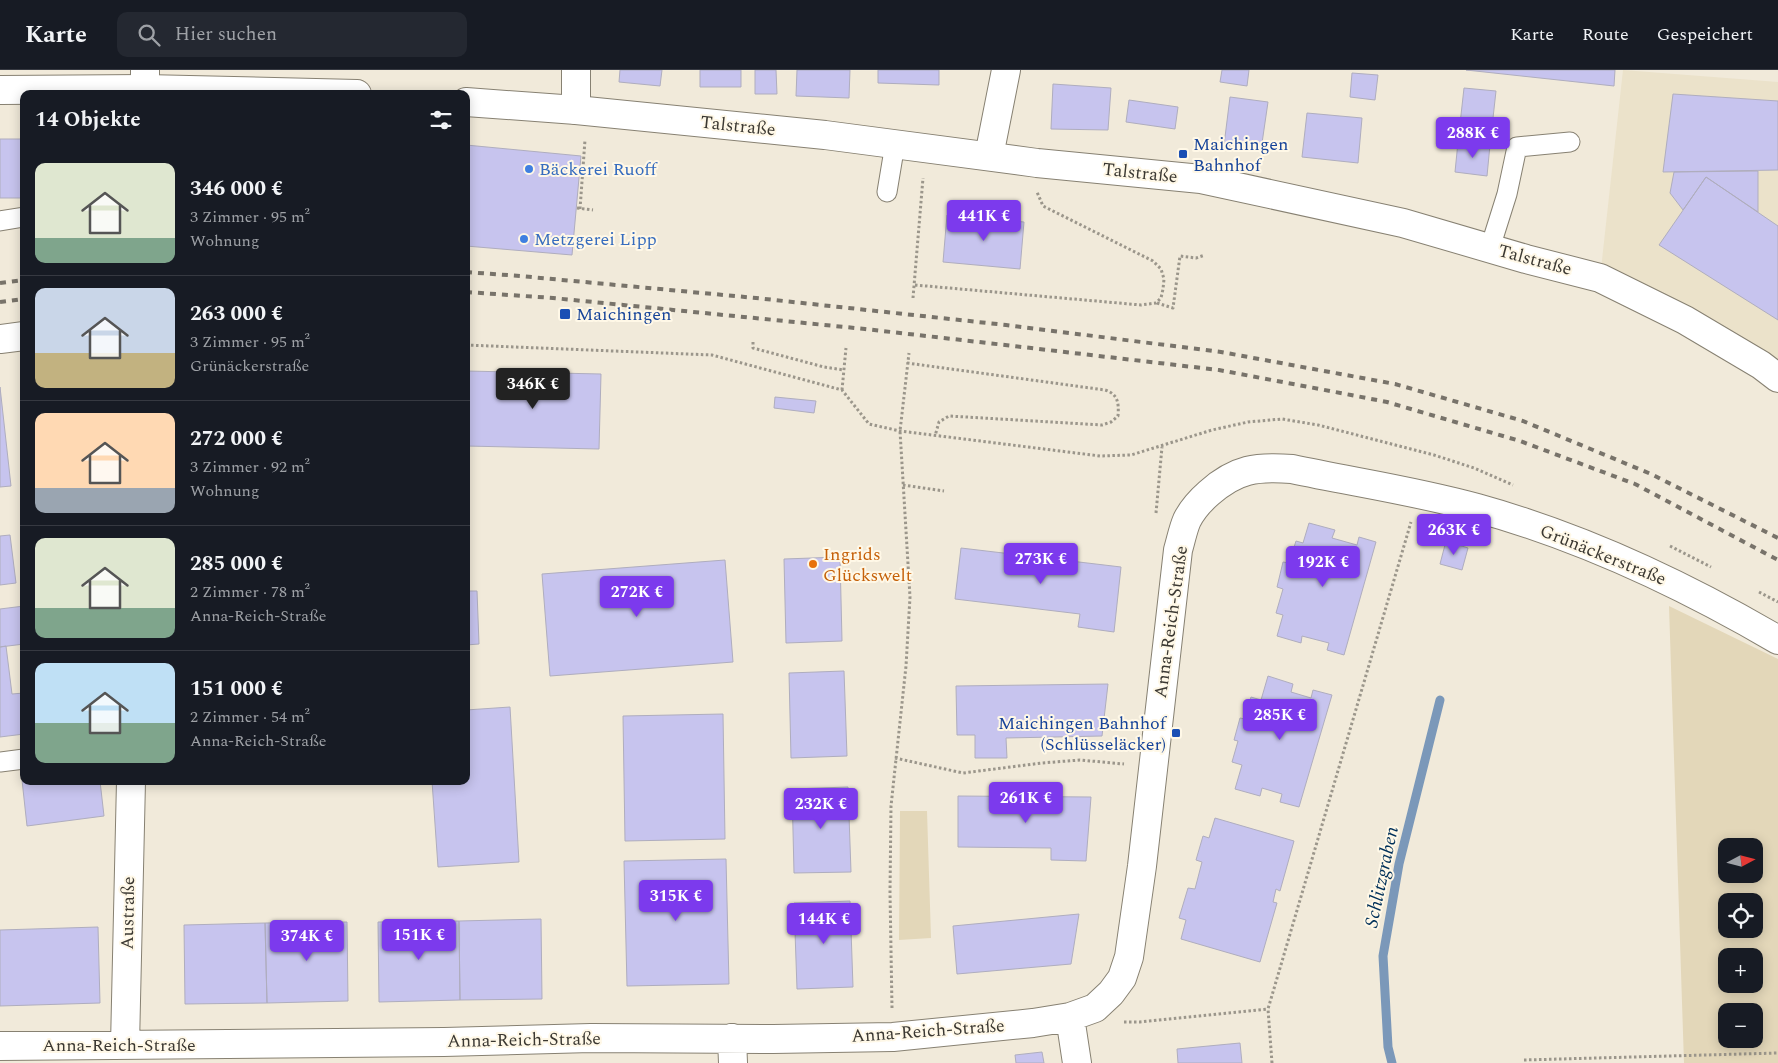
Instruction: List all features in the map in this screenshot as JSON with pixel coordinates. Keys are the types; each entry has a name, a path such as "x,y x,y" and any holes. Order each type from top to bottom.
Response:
{"street":[{"path":"576,70 576,110"},
{"path":"989,156 1006,70"},
{"path":"0,90 145,84 272,90"},
{"name":"Talstraße","path":"470,102 576,110 1202,179 1403,223 1600,278 1685,320 1761,365 1778,378"},
{"path":"0,339 20,336"},
{"name":"Anna-Reich-Straße","path":"0,1046 125,1045 444,1052 591,1038 732,1051 1033,1023 1070,1017 1095,1008 1111,993 1122,978 1129,957 1142,866 1178,550 1187,519 1201,500 1221,482 1244,470 1266,467 1292,469 1419,495"},
{"name":"Grünäckerstraße","path":"1419,495 1477,508 1569,538 1646,570 1732,613 1778,640"},
{"name":"Austraße","path":"125,1045 131,785"},
{"path":"1070,1017 1077,1063"}],"lane":[{"path":"1490,248 1507,194 1517,146 1570,142"},
{"path":"887,192 895,144"},
{"path":"0,221 20,218"},
{"path":"0,762 20,760"}],"path":[{"path":"585,142 578,209 593,210"},
{"path":"913,298 926,148"},
{"path":"915,285 1141,305 1156,302 1161,298 1164,279 1161,269 1153,261 1043,206 1035,186"},
{"path":"1156,302 1173,308 1180,256 1196,258 1205,255"},
{"path":"753,342 753,348 824,367 844,370"},
{"path":"470,345 712,355 842,390 870,424 900,431"},
{"path":"842,390 846,348"},
{"path":"893,1037 890,892 891,806 906,666 910,597 900,431 909,352"},
{"path":"908,363 1105,390 1117,398 1119,407 1118,416 1111,422 1102,425 950,416 939,422 935,436"},
{"path":"1156,516 1162,447"},
{"path":"903,485 944,491"},
{"path":"1272,1063 1268,1009 1419,495"},
{"path":"895,758 963,774 1042,763 1080,760 1152,768"},
{"path":"1117,1022 1140,1022 1268,1009"},
{"path":"1524,1060 1778,1053"}],"shaded area":[{"path":"1623,70 1778,82 1778,378 1600,278"},
{"path":"1669,606 1778,659 1778,1063 1684,1063"},
{"path":"900,811 927,811 931,938 899,940"}],"building":[{"path":"620,70 662,70 660,86 619,82"},
{"path":"700,70 741,70 741,87 700,87"},
{"path":"755,70 776,70 777,94 755,94"},
{"path":"797,70 850,70 849,98 796,96"},
{"path":"878,70 939,70 939,85 878,83"},
{"path":"1222,70 1249,70 1247,86 1220,82"},
{"path":"1466,70 1615,70 1614,86"},
{"path":"1352,73 1378,75 1375,100 1350,97"},
{"path":"1053,84 1111,88 1108,130 1051,129"},
{"path":"1464,88 1496,91 1490,145 1458,142"},
{"path":"1673,94 1778,101 1778,170 1663,172"},
{"path":"1230,97 1268,102 1261,150 1224,145"},
{"path":"1129,100 1178,107 1175,129 1126,122"},
{"path":"1307,113 1362,118 1358,163 1302,157"},
{"path":"0,139 20,139 20,198 0,198"},
{"path":"1458,142 1490,145 1487,176 1455,172"},
{"path":"470,145 581,156 572,255 470,246"},
{"path":"1758,171 1758,212 1706,177 1683,210 1670,193 1674,172"},
{"path":"1706,177 1778,226 1778,320 1659,245"},
{"path":"947,215 1024,222 1020,269 943,262"},
{"path":"470,371 601,374 599,449 470,446"},
{"path":"0,387 11,486 0,487"},
{"path":"775,397 816,401 814,413 774,408"},
{"path":"1309,523 1335,530 1332,538 1357,545 1359,537 1376,542 1344,655 1327,650 1329,643 1302,636 1301,643 1277,636 1283,615 1276,613 1283,589 1277,587 1283,562 1289,563 1296,541 1303,543"},
{"path":"10,535 16,583 0,585 0,536"},
{"path":"1446,541 1468,548 1462,570 1440,564"},
{"path":"961,548 1121,567 1114,632 1078,627 1080,614 955,599"},
{"path":"840,557 842,641 786,643 784,559"},
{"path":"725,560 733,662 550,676 542,574"},
{"path":"470,591 477,591 479,644 470,645"},
{"path":"20,606 20,644 0,647 0,609"},
{"path":"6,646 12,694 20,693 20,734 0,737 0,647"},
{"path":"844,671 847,756 791,758 789,673"},
{"path":"1268,676 1293,684 1291,692 1311,698 1313,690 1332,695 1299,807 1280,802 1282,794 1262,788 1260,796 1235,789 1242,765 1232,762 1238,741 1234,740 1240,718 1245,719 1251,697 1261,700"},
{"path":"1108,684 1102,736 1006,738 1007,758 975,758 975,735 957,735 956,686"},
{"path":"510,707 519,862 438,867 432,785 470,785 470,710"},
{"path":"723,714 725,839 625,841 623,716"},
{"path":"23,785 100,785 104,816 27,826"},
{"path":"848,787 851,872 794,873 792,789"},
{"path":"958,796 1091,797 1086,861 1051,860 1051,848 958,847"},
{"path":"1215,818 1294,841 1280,891 1276,889 1273,902 1277,903 1260,962 1181,939 1186,920 1179,918 1188,888 1195,889 1202,862 1196,860 1203,836 1209,838"},
{"path":"726,859 729,984 627,986 624,861"},
{"path":"850,901 853,987 797,989 794,903"},
{"path":"1079,914 1071,964 957,974 953,926"},
{"path":"541,919 542,999 460,1000 459,921"},
{"path":"459,921 460,1000 379,1002 378,922"},
{"path":"347,922 348,1001 267,1003 265,923"},
{"path":"265,923 267,1003 185,1004 184,925"},
{"path":"98,927 100,1003 0,1006 0,930"},
{"path":"1240,1043 1242,1063 1178,1063 1177,1049"},
{"path":"1042,1052 1044,1063 1016,1063 1015,1055"}],"waterway":[{"name":"Schlitzgraben","path":"1392,1063 1388,1047 1383,956 1399,864 1440,700"}],"railway":[{"path":"470,272 756,298 1006,325 1221,352 1395,384 1523,421 1651,474 1778,538"},
{"path":"0,283 20,280"},
{"path":"470,292 553,298 865,329 1219,370 1387,402 1520,441 1635,484 1778,560"},
{"path":"0,302 20,300"}],"place":[{"name":"Maichingen Bahnhof","path":"1183,154"},
{"name":"Bäckerei Ruoff","path":"529,169"},
{"name":"Metzgerei Lipp","path":"524,239"},
{"name":"Maichingen","path":"565,314"},
{"name":"Ingrids Glückswelt","path":"813,564"},
{"name":"Maichingen Bahnhof (Schlüsseläcker)","path":"1176,733"}]}
